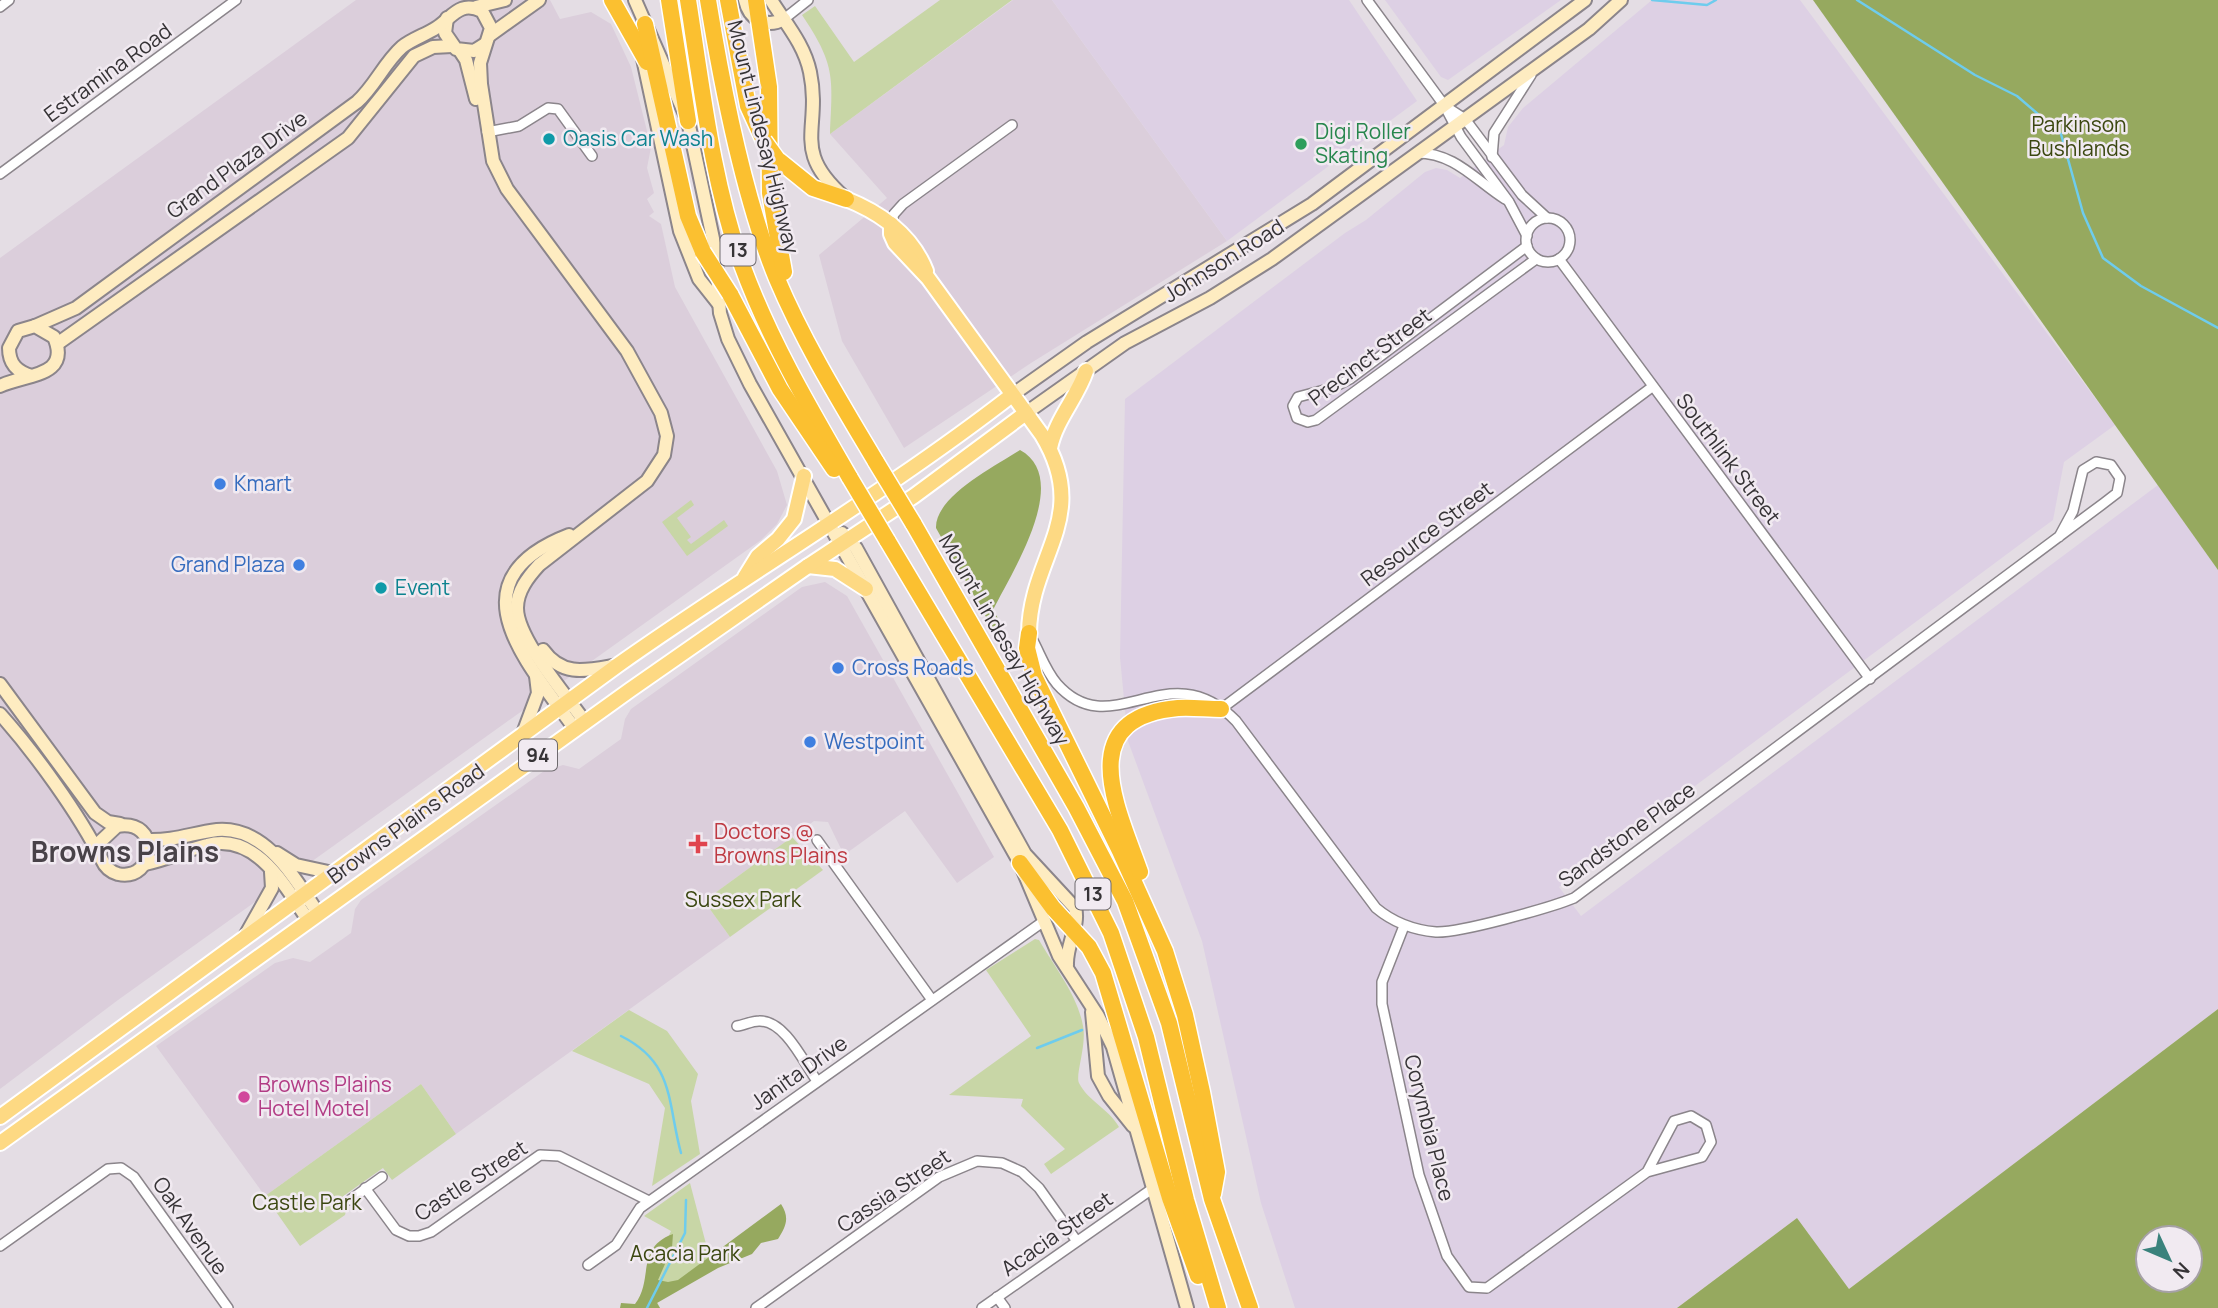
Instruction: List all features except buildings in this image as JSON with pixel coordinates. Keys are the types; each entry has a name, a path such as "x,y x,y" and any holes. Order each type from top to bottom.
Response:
{"highway":[{"path":"612,0 658,78"},
{"path":"668,0 688,121"},
{"name":"Mount Lindesay Highway","path":"688,0 721,191 741,263 784,363 1060,830 1107,923 1146,1037 1186,1200 1217,1308"},
{"name":"Mount Lindesay Highway","path":"708,0 751,196 778,281 815,357 1076,807 1125,901 1169,1023 1212,1199 1250,1308"},
{"path":"728,0 748,106 764,141 777,159 813,188 846,199"},
{"path":"756,0 769,87 773,217 788,298"},
{"path":"645,24 688,216 703,252 724,298 792,410 838,474 850,478"},
{"path":"1029,633 1027,648 1034,676 1155,924 1174,976 1194,1051 1217,1172 1212,1199"},
{"path":"1155,924 1151,902 1110,782 1109,765 1113,747 1132,725 1153,715 1176,709 1221,709"},
{"path":"1020,863 1073,931 1089,947 1103,974 1178,1224 1217,1308"}],"main road":[{"name":"Mount Lindesay Highway","path":"846,199 891,224 920,256 928,278 1050,448 1059,474 1061,513 1057,534 1034,591 1029,633"},
{"path":"1050,448 1054,431 1079,393 1086,371"},
{"name":"Johnson Road","path":"831,525 1012,395"},
{"name":"Johnson Road","path":"845,541 914,496 1026,413"},
{"path":"745,578 758,556 778,539 794,519 804,476"},
{"name":"Browns Plains Road","path":"0,1117 618,665 745,578 831,525"},
{"name":"Browns Plains Road","path":"0,1143 580,725 845,541"},
{"path":"808,566 835,569 866,589"}],"street":[{"path":"0,7 9,0"},
{"name":"Estramina Road","path":"0,174 236,0"},
{"path":"487,132 480,117 466,61 445,33 447,18 463,6 476,7 505,0"},
{"path":"456,48 474,51 539,0"},
{"path":"635,0 688,121 739,362 831,525 845,541 1025,854 1075,908 1077,919 1066,952 1068,965"},
{"path":"745,0 750,13 767,24 784,19 808,0"},
{"path":"771,0 802,47 810,71 812,156 822,176 846,199"},
{"path":"1367,0 1444,105 1492,157 1522,195 1547,218 1563,224 1570,235 1569,248 1559,259 1548,262 1536,259 1509,202 1460,123"},
{"name":"Johnson Road","path":"1012,395 1097,336 1312,204 1586,0"},
{"name":"Johnson Road","path":"1026,413 1125,343 1261,266 1589,29 1621,0"},
{"path":"476,7 489,22 480,62 487,132 493,161 507,189 627,351 662,413 667,436 664,454 647,481 579,531 527,578 517,609 521,625 565,705"},
{"name":"Grand Plaza Drive","path":"34,326 76,308 357,102 405,45 436,28 447,18"},
{"name":"Grand Plaza Drive","path":"57,344 348,138 414,56 433,47 456,48"},
{"path":"642,54 680,231 699,279 709,295 724,298"},
{"path":"1492,157 1494,132 1536,67"},
{"path":"487,132 519,126 548,108 558,109 592,156"},
{"path":"891,224 894,214 904,204 1012,125"},
{"path":"1417,153 1432,153 1455,162 1509,202"},
{"path":"1527,241 1534,224 1547,218"},
{"name":"Precinct Street","path":"1527,241 1486,276 1350,379 1298,397 1293,406 1297,418 1308,422 1316,420 1536,259"},
{"name":"Southlink Street","path":"1559,259 1870,678"},
{"path":"1486,276 1494,288"},
{"path":"0,360 18,331 34,326 49,331 57,344 58,356 50,369 0,386"},
{"path":"9,348 12,364 24,374 32,376"},
{"name":"Resource Street","path":"1221,709 1652,387"},
{"name":"Sandstone Place","path":"1029,633 1055,682 1083,703 1115,706 1182,692 1206,697 1236,722 1376,908 1405,926 1438,932 1551,908 1574,898 2059,537 2116,493 2120,478 2111,465 2096,462 2083,470 2073,511 2059,537"},
{"path":"579,531 546,544 521,566 508,586 503,609 510,631 536,675 580,725"},
{"path":"845,541 866,589 1020,863 1059,956 1068,965 1113,1047 1187,1308"},
{"path":"529,640 538,643 554,664 568,671 618,665"},
{"path":"522,736 538,693 536,675"},
{"path":"0,684 95,813 107,822 136,827 147,840 149,852 145,864"},
{"path":"0,714 73,812 107,867 119,874 133,873 145,864 222,843 244,847 300,897"},
{"path":"100,855 105,834 124,825"},
{"path":"147,840 176,841 226,831 256,839 296,865 333,873"},
{"path":"817,840 932,1000"},
{"path":"270,850 313,916"},
{"path":"244,938 272,888 270,869"},
{"name":"Janita Drive","path":"588,1265 616,1245 635,1214 649,1201 1044,921"},
{"name":"Corymbia Place","path":"1405,926 1382,982 1382,1004 1419,1175 1447,1256 1469,1287 1487,1289 1647,1172 1702,1157 1711,1142 1706,1125 1691,1116 1674,1121 1647,1172"},
{"path":"1091,1009 1096,1069 1103,1087 1135,1129"},
{"path":"737,1026 759,1021 770,1023 780,1030 817,1081"},
{"path":"1103,1087 1111,1083 1120,1070"},
{"name":"Castle Street","path":"365,1188 396,1230 409,1236 431,1232 540,1155 559,1156 649,1201"},
{"name":"Cassia Street","path":"756,1308 939,1177 977,1161 1002,1163 1022,1172 1039,1188 1076,1240"},
{"name":"Oak Avenue","path":"0,1246 108,1169 121,1168 134,1177 228,1308"},
{"path":"350,1200 382,1177"},
{"name":"Acacia Street","path":"982,1308 1152,1189"},
{"path":"997,1297 1005,1308"}],"shaded area":[{"path":"356,0 550,0 560,19 591,12 611,24 631,67 651,147 647,168 654,193 647,199 654,212 649,216 661,224 675,287 777,471 787,505 777,524 761,540 118,1000 0,1089 0,258"},
{"path":"1013,0 1052,0 1227,241 1031,363 904,448 842,341 819,255 887,198 830,134"},
{"path":"1052,0 1349,0 1417,101 1227,241"},
{"path":"1385,0 1561,0 1448,80 1441,77"},
{"path":"1652,0 1800,0 2115,425 2064,462 2053,520 1559,887 1581,916 2158,485 2218,570 2218,1009 1849,1289 1797,1218 1677,1308 1295,1308 1261,1203 1202,941 1128,741 1120,657 1125,399 1366,220 1425,172 1436,168 1447,170 1460,178 1504,145 1508,127 1523,108"},
{"path":"825,582 847,596 994,857 957,883 905,811 844,855 828,822 814,821 704,901 730,937 456,1134 421,1084 265,1196 156,1046 275,963 293,958 310,962 351,933 355,909 361,900 544,771 563,765 579,769 621,739 625,719 631,709 802,587"}],"green space":[{"path":"940,0 1012,0 830,134 830,71 821,46 802,15 815,6 854,62"},
{"name":"Parkinson Bushlands","path":"1813,0 2218,0 2218,570"},
{"path":"1020,450 1035,464 1041,482 1039,504 1023,551 993,610 1002,625 999,632 995,633 936,528 938,516 956,493"},
{"path":"691,500 694,505 677,518 691,537 687,540 691,544 724,520 728,526 687,556 662,522"},
{"name":"Sussex Park","path":"792,837 823,870 730,937 704,901"},
{"path":"1035,939 1039,940 1065,982 1080,1015 1084,1034 1079,1083 1119,1127 1051,1174 1044,1164 1065,1149 1021,1106 1023,1099 949,1095 1031,1036 986,970"},
{"path":"2218,1009 2218,1308 1677,1308 1797,1218 1849,1289"},
{"path":"629,1010 667,1031 698,1074 691,1101 700,1154 652,1186 665,1108 649,1084 572,1051"},
{"name":"Castle Park","path":"421,1084 456,1134 392,1180 383,1168 342,1197 347,1207 345,1215 300,1246 265,1196"},
{"name":"Acacia Park","path":"690,1183 711,1263 657,1302 660,1308 637,1308 671,1231 644,1216"},
{"path":"781,1204 786,1222 778,1239 761,1243 752,1254 718,1268 657,1303 660,1308 620,1308 621,1303 635,1304 641,1295 649,1256 661,1240 673,1234 672,1248 658,1280 678,1280"}],"waterway":[{"path":"1652,0 1707,5 1716,0"},
{"path":"1857,0 1975,75 2017,96 2061,134 2083,213 2103,258 2141,286 2218,328"},
{"path":"1037,1048 1082,1030"},
{"path":"621,1036 639,1047 660,1071 670,1101 681,1153"},
{"path":"647,1308 685,1233 686,1200"}],"place":[{"name":"Oasis Car Wash","path":"549,139"},
{"name":"Digi Roller Skating","path":"1301,144"},
{"name":"Kmart","path":"220,484"},
{"name":"Grand Plaza","path":"299,565"},
{"name":"Event","path":"381,588"},
{"name":"Cross Roads","path":"838,668"},
{"name":"Westpoint","path":"810,742"},
{"name":"Doctors @ Browns Plains","path":"698,844"},
{"name":"Browns Plains Hotel Motel","path":"244,1097"}],"district":[{"name":"Browns Plains","path":"125,852"}]}
